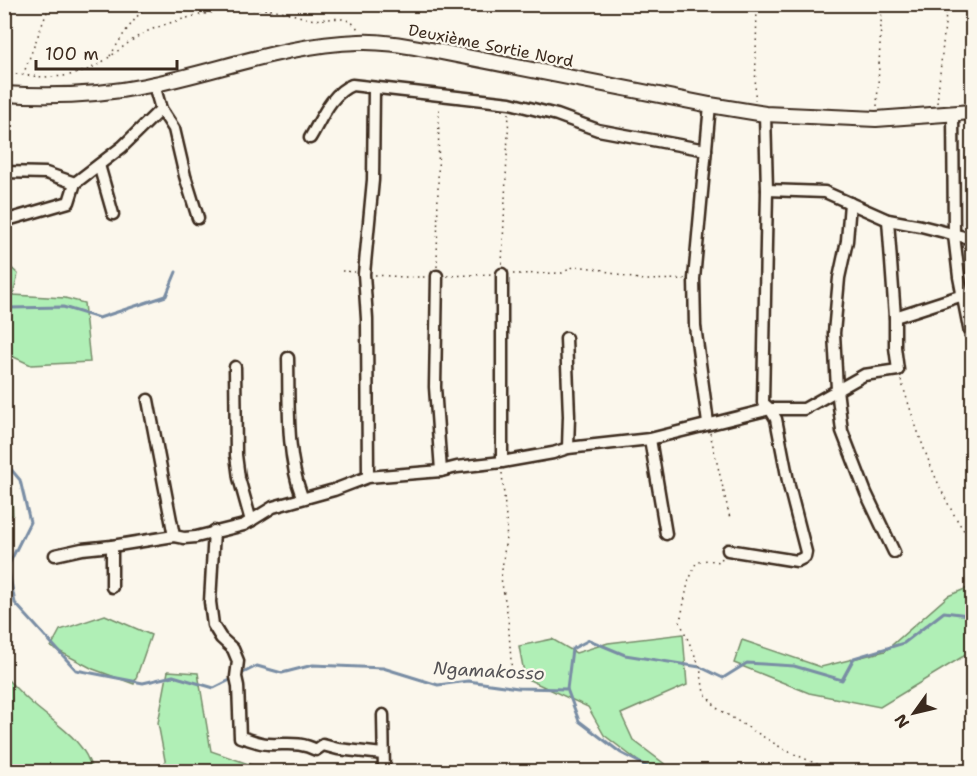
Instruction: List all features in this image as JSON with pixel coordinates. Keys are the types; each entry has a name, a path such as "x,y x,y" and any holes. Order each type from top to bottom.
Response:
{"main road":[{"name":"Deuxième Sortie Nord","path":"4,94 75,94 154,85 292,49 360,42 431,50 710,105 760,112 876,119 972,112"}],"street":[{"path":"154,85 161,109 174,129 198,218"},
{"path":"310,138 333,100 342,90 352,85 510,103 557,115 598,130 706,150"},
{"path":"368,477 367,319 364,273 373,180 374,88"},
{"path":"708,423 695,326 694,279 710,105"},
{"path":"4,221 69,202 75,183 122,147 161,109"},
{"path":"728,550 797,561 805,557 806,552 789,486 776,419 763,403 767,190 760,112"},
{"path":"953,114 954,235 972,335"},
{"path":"99,165 113,214"},
{"path":"4,172 46,173 75,183"},
{"path":"767,190 825,192 888,220 972,239"},
{"path":"850,203 834,333 842,431 866,493 894,552"},
{"path":"55,555 174,536 196,537 251,521 273,507 302,497 334,490 368,477 441,471 553,453 568,448 650,439 770,409 804,409 864,375 898,370 888,220"},
{"path":"502,274 502,462"},
{"path":"437,276 435,387 441,471"},
{"path":"896,317 963,295"},
{"path":"566,338 568,448"},
{"path":"288,358 290,436 296,480 302,497"},
{"path":"235,367 236,455 239,478 251,521"},
{"path":"148,400 174,536"},
{"path":"650,439 666,534"},
{"path":"214,531 210,602 213,625 221,638 233,649 238,661 236,677 240,737 269,744 306,744 316,750 323,745 383,754"},
{"path":"112,546 112,587"},
{"path":"383,715 384,771"}],"path":[{"path":"23,75 50,4"},
{"path":"109,57 147,4"},
{"path":"757,4 760,112"},
{"path":"876,119 882,4"},
{"path":"935,116 946,4"},
{"path":"4,72 60,77 83,73 147,32 230,9 272,10 309,19 341,18 352,21 358,29 360,42"},
{"path":"437,276 439,94"},
{"path":"502,274 510,103"},
{"path":"342,271 404,277 562,273 575,266 599,269 644,280 694,279"},
{"path":"898,370 917,429 942,488 963,530 972,542"},
{"path":"708,423 730,518"},
{"path":"502,462 507,529 501,578 508,617 512,675"},
{"path":"728,550 720,562 707,560 696,562 688,583 680,622 700,667 704,693 718,709 785,750 834,771"},
{"path":"969,771 972,768"}],"green space":[{"path":"5,262 18,274 13,295 65,298 84,303 90,362 31,365 5,353"},
{"path":"5,457 10,465 13,515 5,517"},
{"path":"972,586 972,651 880,707 809,693 734,663 742,640 821,667 885,651 948,596"},
{"path":"105,615 151,635 134,684 93,669 51,647 60,630"},
{"path":"683,634 687,685 621,714 633,740 674,771 651,771 604,735 588,707 525,678 519,646 552,639 576,653 608,643"},
{"path":"168,671 198,673 211,751 269,771 167,771 158,723"},
{"path":"5,677 77,742 89,760 92,771 9,772 5,767"}],"waterway":[{"path":"4,311 10,308 63,307 99,318 166,296 176,272"},
{"name":"Ngamakosso","path":"4,461 20,480 30,522 8,566 15,603 76,670 143,683 173,676 214,688 234,678"},
{"name":"Ngamakosso","path":"239,675 257,666 282,673 313,665 383,668 438,685 468,681 518,688 567,689 572,649 589,640 625,655 700,667 723,678 747,663 794,666 842,680 854,658 904,643 944,612 968,615 972,612"},
{"path":"567,689 579,721 621,753 658,772"}]}
